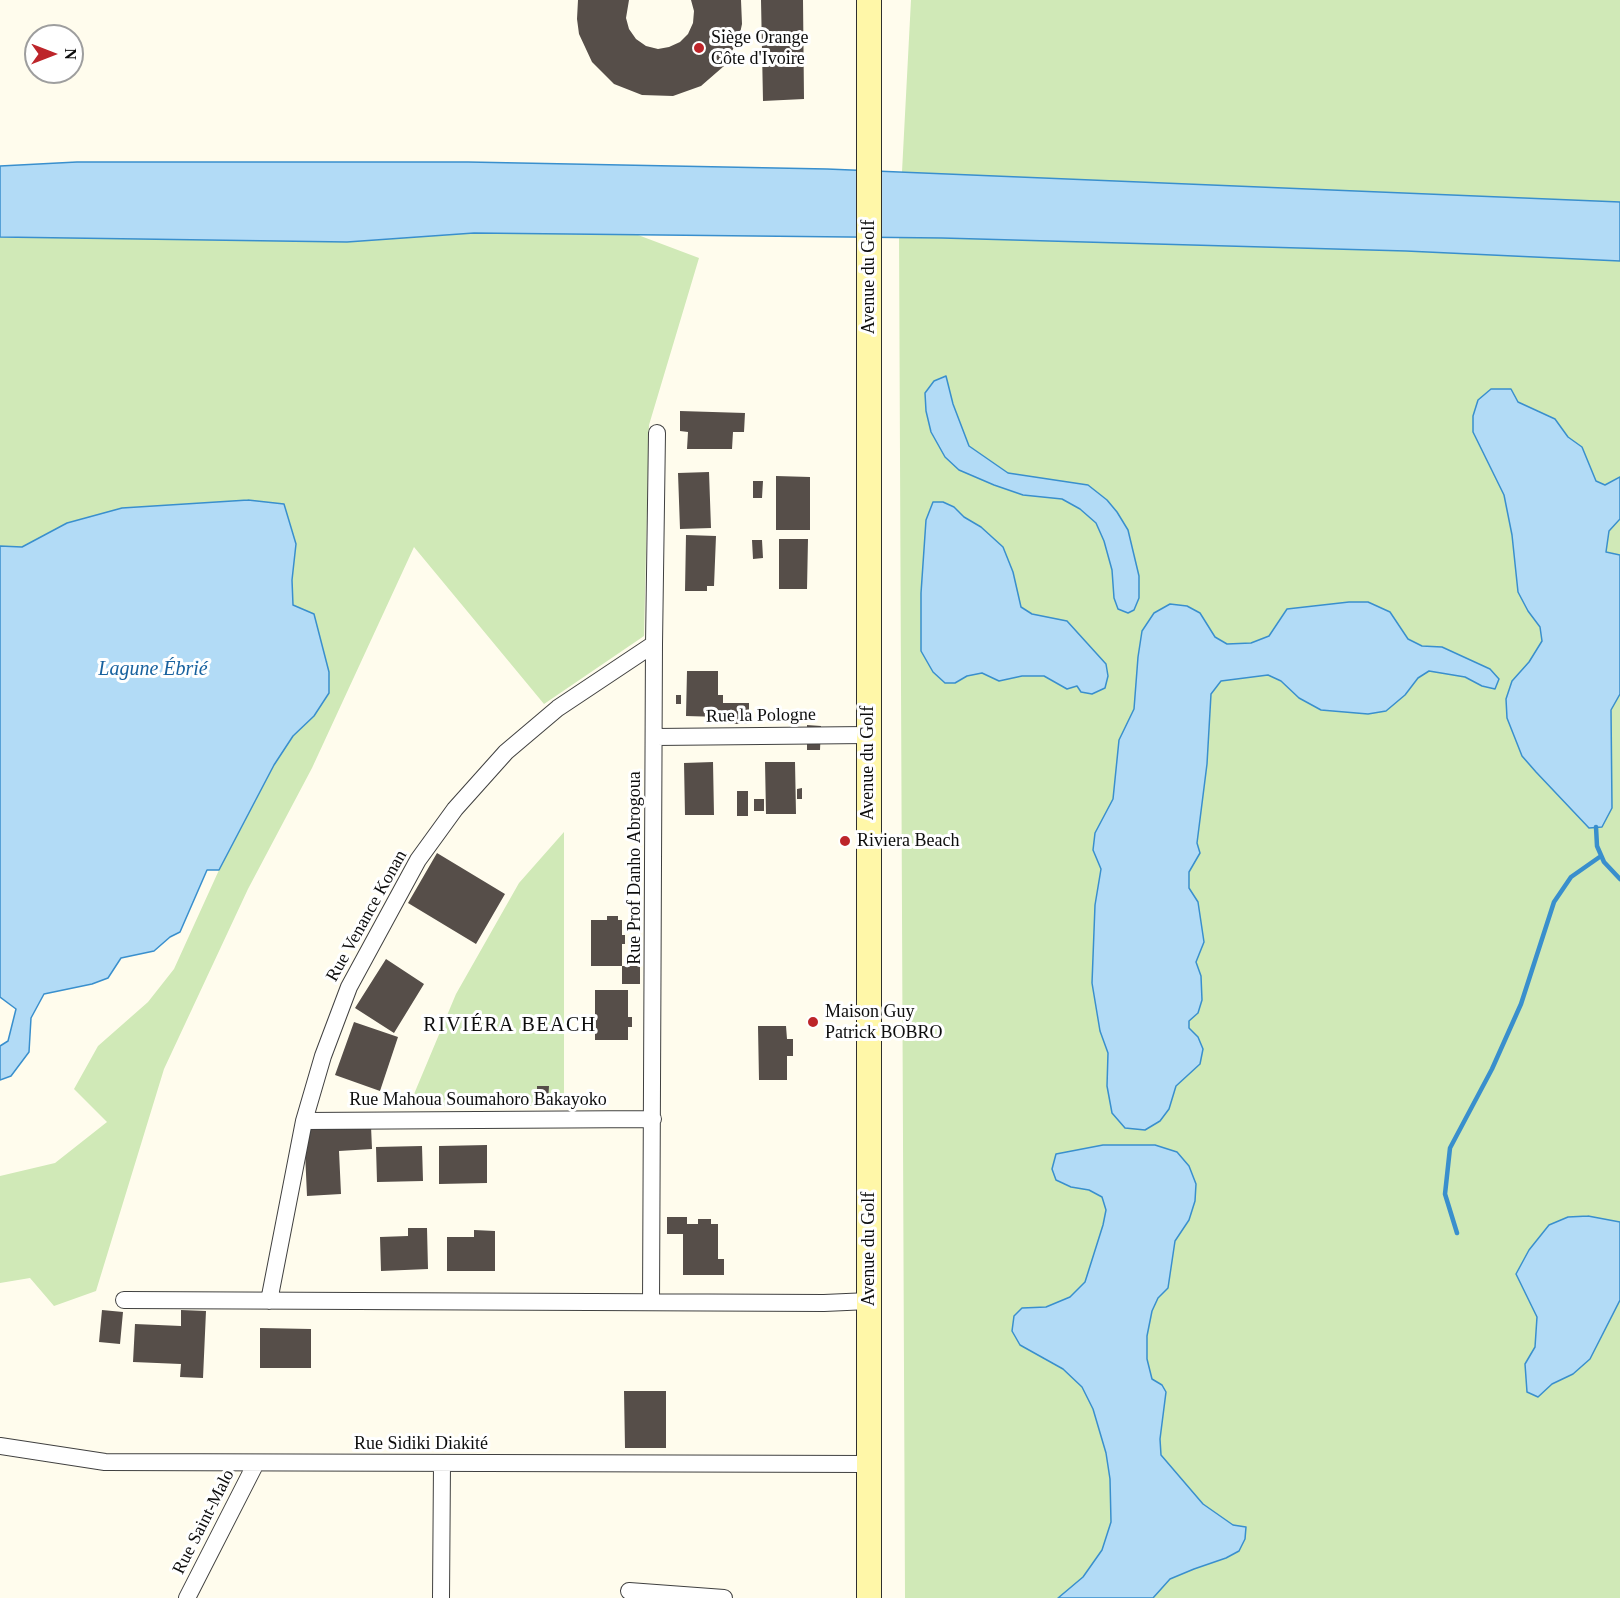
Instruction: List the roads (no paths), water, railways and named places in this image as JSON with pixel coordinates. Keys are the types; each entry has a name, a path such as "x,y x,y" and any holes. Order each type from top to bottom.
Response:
{"main road":[{"name":"Avenue du Golf","path":"869,0 869,1598"}],"street":[{"name":"Rue Prof Danho Abrogoua","path":"651,1302 657,433"},
{"name":"Rue Venance Konan","path":"269,1301 304,1120 323,1056 349,987 418,860 455,809 506,752 558,708 654,644"},
{"name":"Rue la Pologne","path":"655,737 868,735"},
{"name":"Rue Mahoua Soumahoro Bakayoko","path":"304,1120 653,1119"},
{"path":"124,1300 824,1303 869,1301"},
{"name":"Rue Sidiki Diakité","path":"0,1446 105,1462 868,1464"},
{"name":"Rue Saint-Malo","path":"188,1598 256,1463"},
{"path":"441,1598 442,1463"},
{"path":"630,1591 724,1598"}],"water":[{"path":"77,162 468,162 827,169 1620,202 1620,261 1406,251 942,238 474,233 347,242 0,237 0,166"},
{"path":"946,376 953,404 969,446 1008,473 1088,485 1107,500 1117,512 1128,530 1139,576 1139,598 1134,610 1128,613 1118,609 1114,598 1112,570 1104,541 1096,523 1080,509 1062,499 1023,495 994,485 959,470 945,457 931,432 925,393 934,381"},
{"path":"1491,389 1511,389 1518,402 1555,419 1568,437 1582,447 1596,481 1605,485 1620,477 1620,519 1609,531 1606,552 1620,555 1620,694 1611,710 1612,808 1602,827 1589,828 1522,756 1507,718 1506,699 1512,681 1529,662 1542,641 1540,627 1518,592 1512,535 1504,495 1473,432 1473,416 1478,400"},
{"name":"Lagune Ébrié","path":"248,500 284,504 296,544 292,580 293,605 314,614 329,672 329,693 314,716 293,736 274,765 219,870 207,870 180,932 170,937 154,951 121,958 108,978 92,984 44,994 31,1018 29,1052 11,1076 0,1080 0,1046 8,1041 16,1009 0,997 0,546 22,547 67,523 122,508"},
{"path":"933,502 943,502 954,507 1003,547 1013,572 1021,607 1032,614 1067,621 1106,664 1108,676 1105,688 1092,694 1081,692 1077,686 1067,689 1044,676 1022,676 999,681 982,673 967,676 955,683 945,683 933,672 921,651 921,593 926,520"},
{"path":"1368,602 1390,612 1408,639 1422,646 1442,647 1490,669 1499,679 1495,689 1482,686 1465,677 1429,671 1418,678 1405,695 1386,711 1368,714 1321,710 1299,698 1281,681 1268,675 1221,681 1211,694 1207,764 1197,843 1200,853 1189,872 1189,888 1198,902 1204,942 1196,962 1201,976 1202,1000 1198,1013 1189,1021 1189,1028 1198,1037 1203,1049 1200,1064 1176,1086 1169,1109 1160,1121 1145,1130 1125,1128 1112,1113 1107,1086 1108,1053 1100,1031 1092,983 1095,905 1101,869 1093,850 1095,833 1113,799 1119,740 1134,709 1142,631 1154,613 1170,604 1187,606 1200,613 1215,637 1227,644 1251,643 1269,636 1287,609"},
{"path":"1103,1145 1155,1145 1177,1152 1189,1166 1196,1184 1195,1201 1189,1220 1175,1241 1168,1288 1158,1298 1152,1311 1147,1336 1147,1359 1152,1379 1162,1385 1166,1392 1160,1439 1161,1455 1203,1504 1233,1525 1246,1527 1245,1539 1239,1551 1170,1579 1153,1598 1058,1598 1083,1577 1102,1550 1111,1522 1110,1479 1106,1453 1093,1409 1082,1387 1063,1369 1020,1345 1012,1331 1014,1316 1022,1308 1046,1307 1070,1297 1085,1282 1106,1210 1102,1197 1089,1190 1071,1187 1056,1180 1052,1169 1056,1154"},
{"path":"1588,1216 1620,1222 1620,1300 1590,1359 1573,1374 1552,1384 1538,1397 1527,1392 1525,1364 1535,1347 1537,1317 1516,1274 1529,1250 1549,1225 1568,1217"}],"waterway":[{"path":"1596,827 1597,846 1604,862 1620,879"},
{"path":"1457,1233 1445,1194 1450,1148 1492,1069 1521,1004 1554,902 1571,877 1601,856"}],"place":[{"name":"Siège Orange Côte d'Ivoire","path":"699,48"},
{"name":"Riviera Beach","path":"845,841"},
{"name":"Maison Guy Patrick BOBRO","path":"813,1022"}],"district":[{"name":"RIVIÉRA BEACH","path":"510,1026"}]}
